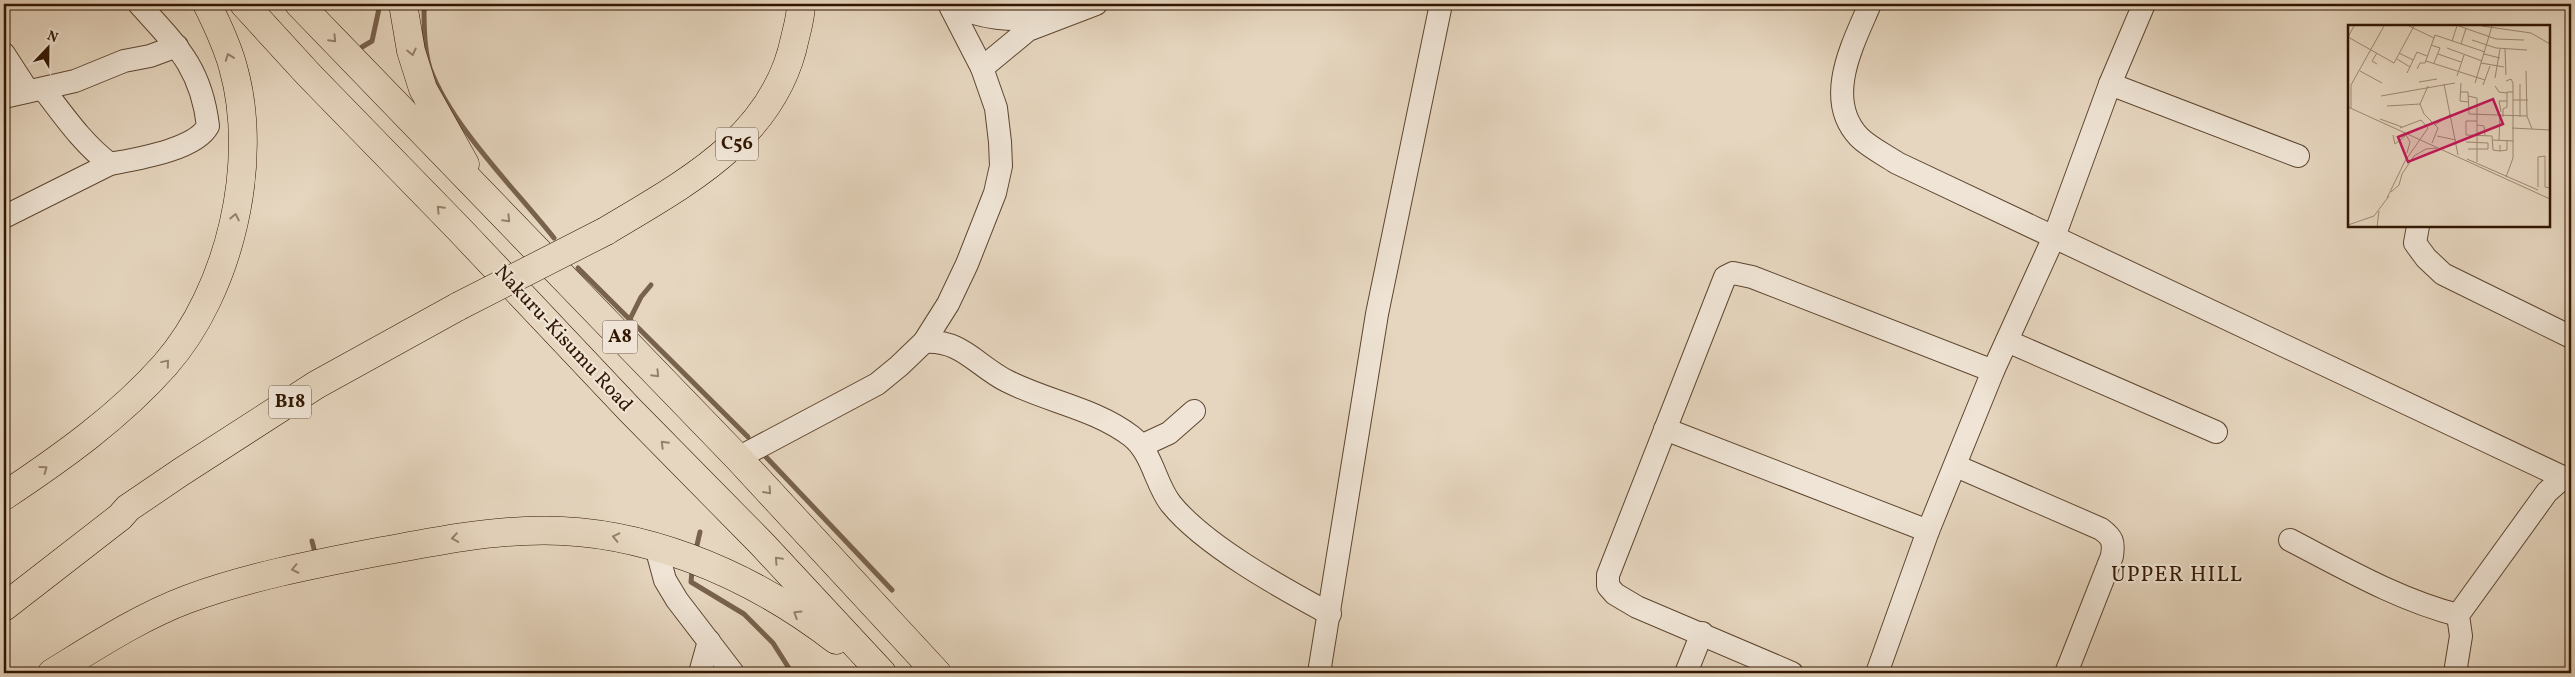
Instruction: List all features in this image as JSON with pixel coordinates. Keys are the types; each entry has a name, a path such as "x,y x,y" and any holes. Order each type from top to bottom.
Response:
{"highway":[{"path":"4,496 42,471 115,414 150,382 180,346 217,279 237,208 243,143 233,67 207,4"},
{"name":"Nakuru-Kisumu Road","path":"244,4 630,410 762,544 880,673"},
{"name":"Nakuru-Kisumu Road","path":"299,4 738,458 937,673"},
{"path":"403,4 411,51 423,89 448,131 477,188"},
{"name":"C56","path":"606,231 694,176 738,142 782,80 792,54 801,4"},
{"name":"B18","path":"4,588 116,512 128,508 316,385 460,306 606,231"},
{"name":"B18","path":"4,607 120,518 128,508"},
{"path":"52,673 142,620 187,600 254,578 452,538 528,530 608,535 656,547 713,567 754,586 824,631 880,673"}],"street":[{"path":"4,217 38,203 110,164 160,155 205,131 208,126 205,106 193,70 177,46 139,4"},
{"path":"949,4 970,14 987,17 1015,20 1059,16"},
{"path":"738,458 877,384 924,342 948,304 995,193 1001,166 996,108 982,68 949,4"},
{"path":"982,68 1028,30 1059,16 1096,4"},
{"path":"1870,4 1845,69 1842,92 1843,110 1859,137 1897,163 2567,479"},
{"path":"1877,673 1928,531 1993,371 2054,237 2110,84 2144,4"},
{"path":"1319,673 1377,314 1437,9"},
{"path":"4,97 75,81 124,61 150,56 177,46"},
{"path":"4,54 36,90 110,164"},
{"path":"2110,84 2298,156"},
{"path":"2418,228 2415,243 2426,258 2443,274 2571,337"},
{"path":"1792,673 1630,603 1615,594 1608,586 1608,574 1725,278 1733,273 1752,277 1993,371"},
{"path":"924,342 940,341 953,346 976,359 1004,380 1034,394 1081,408 1113,424 1133,437 1147,454 1171,503 1188,521 1236,558 1330,614"},
{"path":"2007,341 2216,432"},
{"path":"1141,446 1155,441 1194,411"},
{"path":"1665,429 1928,531"},
{"path":"1956,466 2101,529 2110,536 2114,543 2112,556 2066,673"},
{"path":"2455,673 2461,636 2458,615 2547,492 2567,479"},
{"path":"2290,540 2404,596 2434,609 2458,615"},
{"path":"656,547 665,580 677,600 733,673"},
{"path":"1686,673 1702,633"},
{"path":"700,673 709,641"}],"waterway":[{"path":"362,47 372,41 380,4"},
{"path":"424,4 427,53 430,68 440,90 468,135 554,238"},
{"path":"578,268 748,437"},
{"path":"629,321 641,297 651,285"},
{"path":"766,457 892,590"},
{"path":"697,545 700,532"},
{"path":"312,541 314,549"},
{"path":"692,571 691,582 744,614 773,643 792,673"}],"district":[{"name":"UPPER HILL","path":"2177,575"}]}
